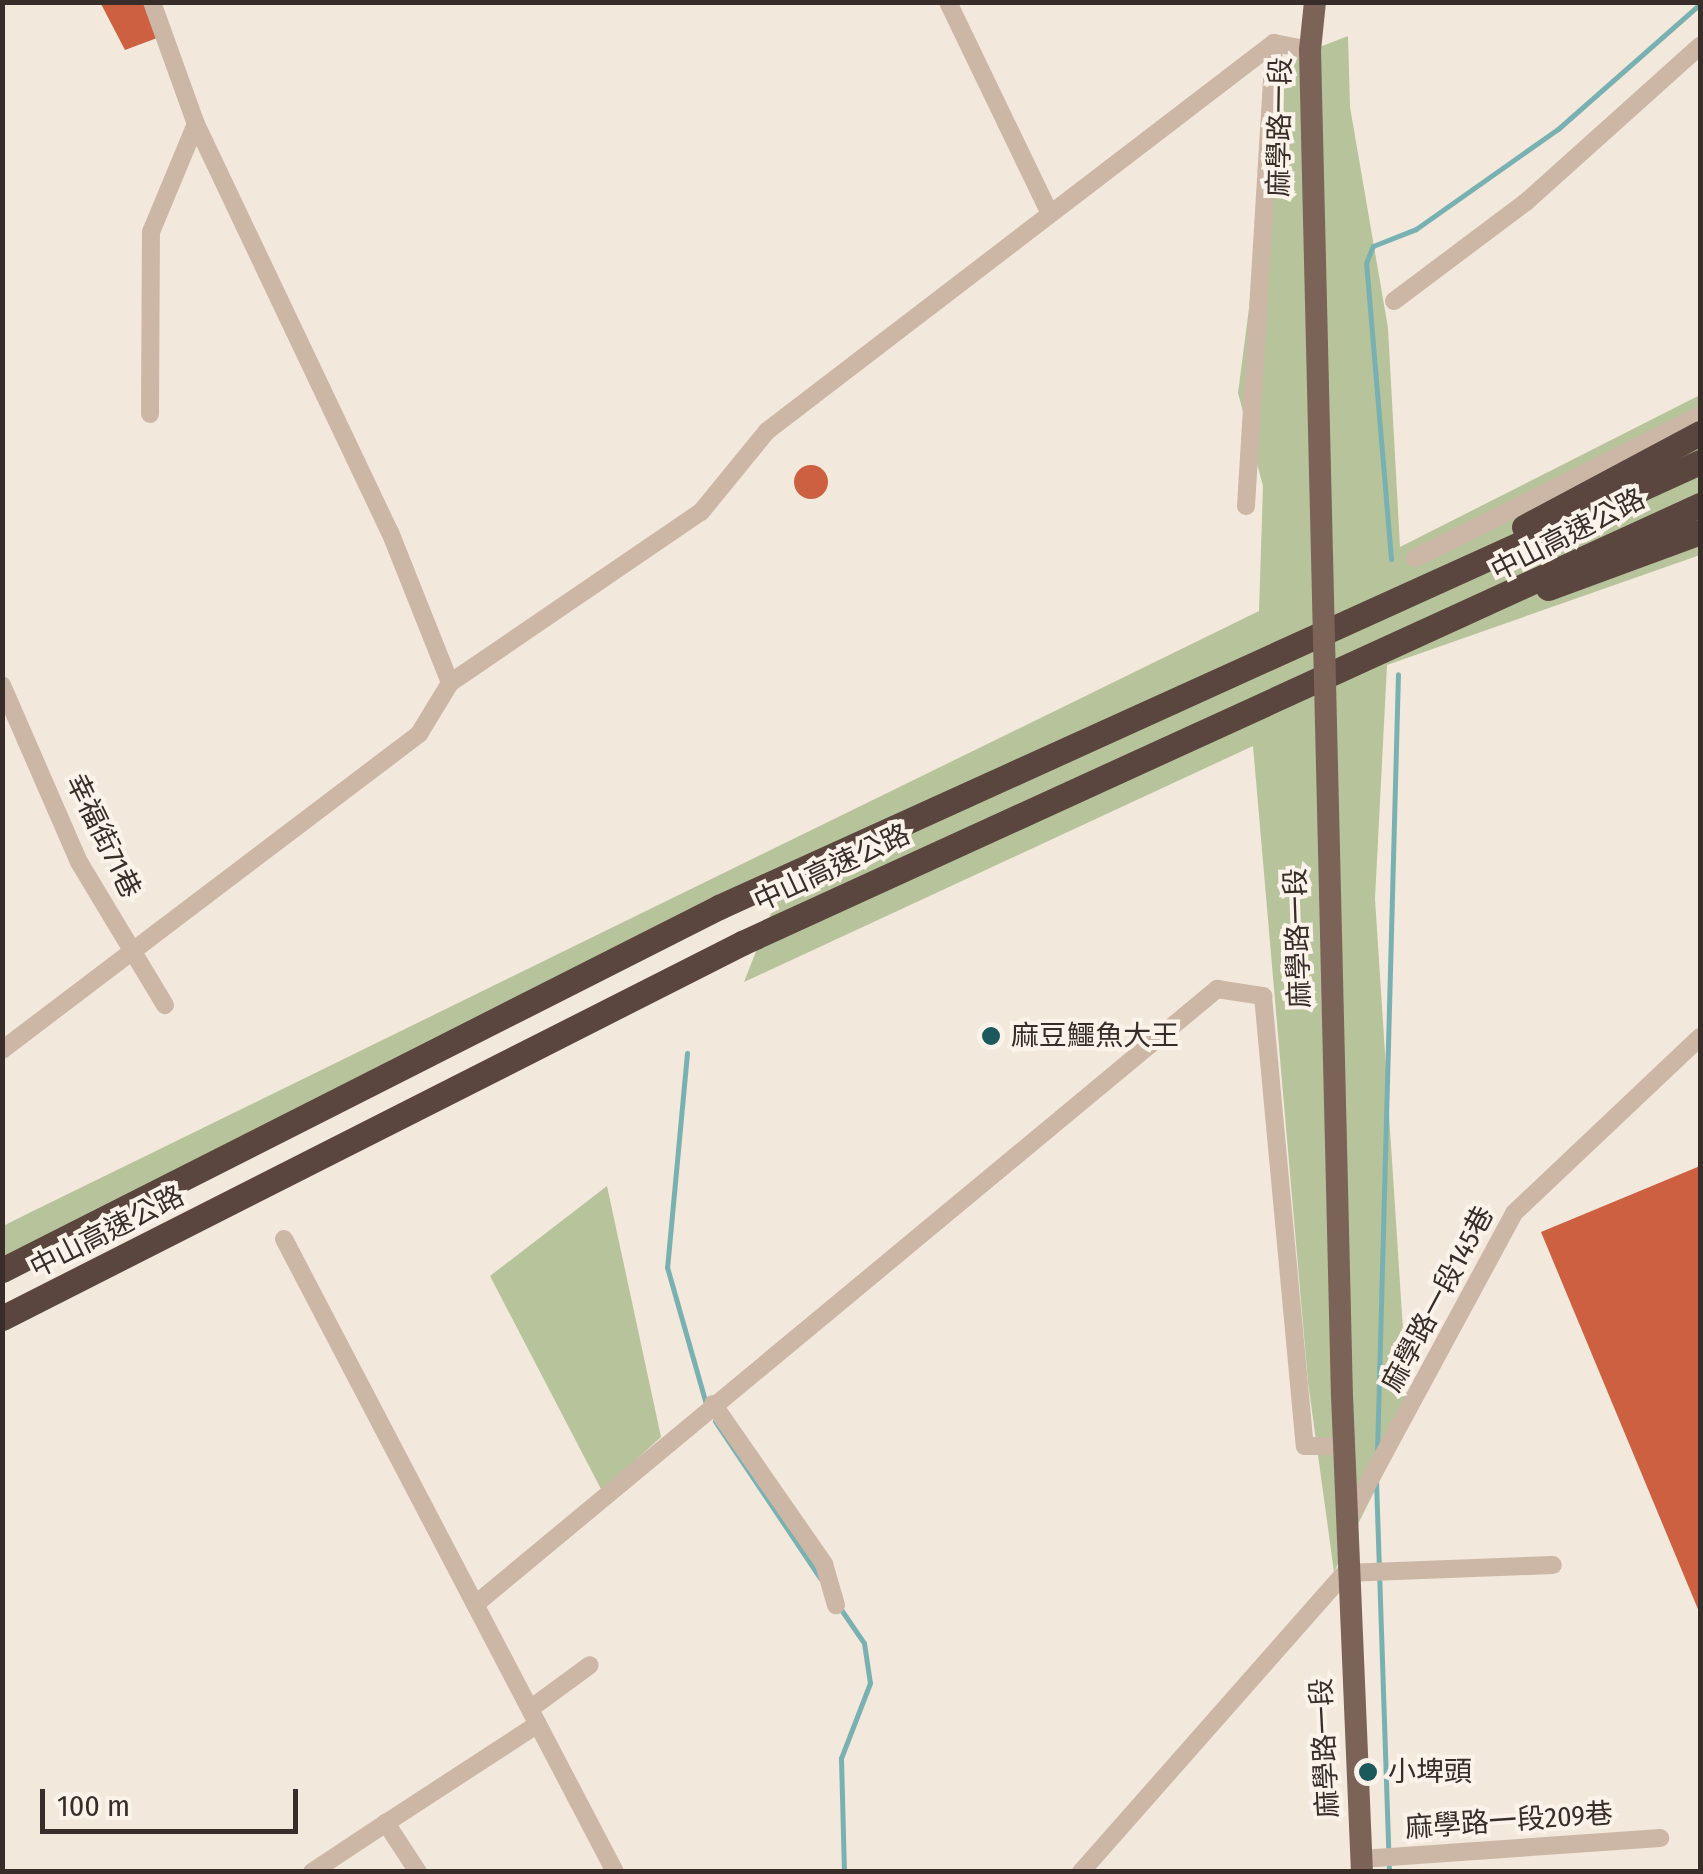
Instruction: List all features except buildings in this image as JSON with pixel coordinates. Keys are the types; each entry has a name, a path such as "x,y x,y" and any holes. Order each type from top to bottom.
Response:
{"highway":[{"path":"1483,556 1552,507 1700,433"},
{"name":"中山高速公路","path":"2,1270 719,907 1483,556 1700,462"},
{"name":"中山高速公路","path":"2,1318 742,942 1509,599 1611,540 1700,505"},
{"path":"1509,599 1700,532"}],"main road":[{"name":"麻學路一段","path":"1315,2 1310,50 1343,1529 1374,1861"}],"lane":[{"path":"152,2 196,124 390,532 450,683"},
{"path":"948,2 1048,212"},
{"path":"1246,506 1274,43"},
{"path":"2,1050 129,947 419,734 450,683 701,512 767,430 1048,212 1274,43 1310,50"},
{"path":"1394,300 1526,202 1700,46"},
{"path":"150,414 150,232 196,124"},
{"path":"1415,558 1700,415"},
{"name":"幸福街71巷","path":"2,685 79,862 164,1005"},
{"path":"477,1603 1217,989 1263,996 1305,1446 1341,1446"},
{"name":"麻學路一段145巷","path":"1343,1529 1514,1213 1700,1038"},
{"path":"284,1240 615,1872"},
{"path":"713,1404 824,1564 836,1605"},
{"path":"1081,1872 1345,1574 1552,1565"},
{"path":"312,1872 534,1716 590,1665"},
{"path":"386,1823 418,1872"},
{"name":"麻學路一段209巷","path":"1374,1861 1660,1838"}],"green space":[{"path":"1348,36 1350,107 1388,328 1400,547 1700,395 1700,555 1387,665 1375,899 1409,1422 1334,1572 1308,1382 1253,746 744,982 788,870 3,1258 3,1226 1259,611 1263,486 1238,393 1281,62"},
{"path":"607,1186 661,1437 602,1491 490,1276"}],"waterway":[{"path":"1391,559 1366,263 1373,246 1416,229 1558,129 1700,4"},
{"path":"1377,1454 1398,674"},
{"path":"687,1053 667,1267 707,1407"},
{"path":"715,1421 820,1578"},
{"path":"1376,1480 1389,1872"},
{"path":"840,1608 864,1643 870,1683 841,1758 844,1872"}],"place":[{"name":"麻豆鱷魚大王","path":"991,1036"},
{"name":"小埤頭","path":"1368,1772"}]}
